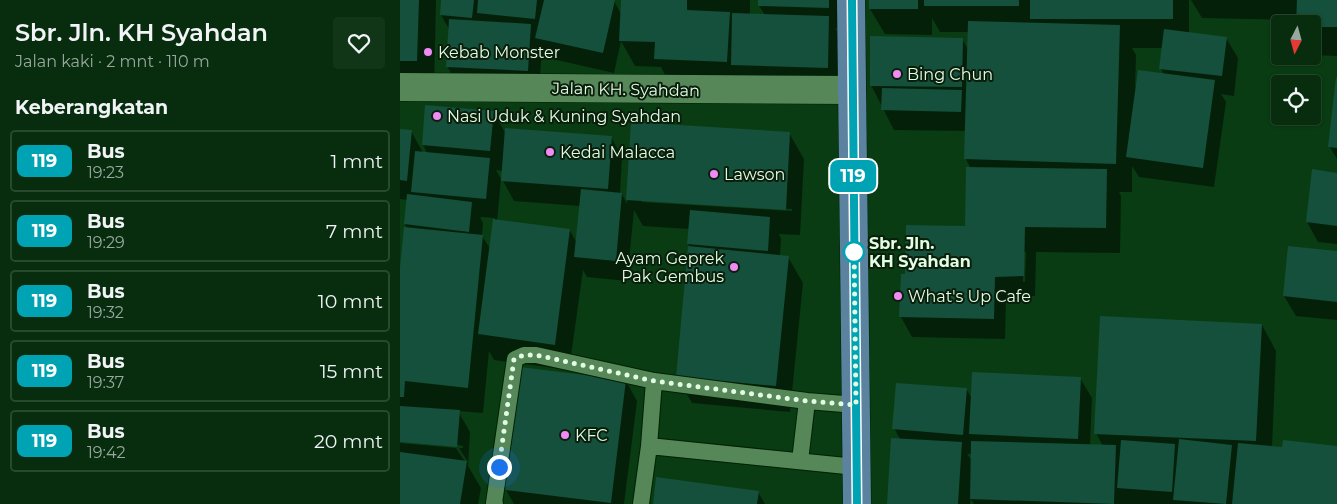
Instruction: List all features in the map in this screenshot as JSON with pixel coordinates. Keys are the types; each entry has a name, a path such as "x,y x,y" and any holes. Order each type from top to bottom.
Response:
{"main road":[{"path":"852,0 857,504"}],"street":[{"name":"Jalan KH. Syahdan","path":"400,87 852,90"}],"lane":[{"path":"495,504 514,359 524,355 536,355 654,381 807,401 856,405"},
{"path":"640,504 649,446 654,381"},
{"path":"800,461 807,401"},
{"path":"649,446 856,467"}],"building":[{"path":"400,0 419,0 417,61 400,61"},
{"path":"441,0 474,0 472,18 440,15"},
{"path":"478,0 537,0 535,19 477,13"},
{"path":"544,0 615,0 603,53 535,38"},
{"path":"621,0 687,0 687,10 730,12 727,62 654,59 655,42 619,41"},
{"path":"758,0 829,0 829,8 758,6"},
{"path":"869,0 918,0 918,9 869,9"},
{"path":"924,0 1019,0 1019,6 924,6"},
{"path":"1030,0 1173,0 1173,19 1030,19"},
{"path":"1297,0 1337,0 1337,27 1321,27 1321,15 1296,15"},
{"path":"732,13 829,16 828,68 731,65"},
{"path":"449,19 531,24 528,71 446,67"},
{"path":"968,21 1120,25 1116,164 964,159"},
{"path":"1164,29 1227,37 1222,76 1159,69"},
{"path":"870,36 963,38 962,87 870,86"},
{"path":"1138,70 1215,80 1203,168 1126,157"},
{"path":"1337,78 1337,148 1328,147"},
{"path":"882,88 962,90 961,112 881,110"},
{"path":"425,105 494,111 490,151 422,145"},
{"path":"631,122 790,132 786,210 626,200"},
{"path":"505,128 612,136 608,189 501,181"},
{"path":"400,129 412,130 407,181 400,180"},
{"path":"415,151 490,158 486,199 411,192"},
{"path":"966,167 1107,169 1106,228 1025,227 1024,276 995,277 994,319 899,317 901,274 905,274 906,225 965,226"},
{"path":"1312,169 1337,173 1337,226 1306,222"},
{"path":"581,189 622,193 616,261 574,257"},
{"path":"407,194 472,202 469,232 404,224"},
{"path":"690,210 770,217 768,251 687,244"},
{"path":"493,219 570,229 555,345 478,334"},
{"path":"404,227 483,235 468,388 405,381 404,397 400,397 400,267"},
{"path":"688,246 789,256 776,386 676,377"},
{"path":"1288,246 1337,251 1337,302 1283,296"},
{"path":"1100,316 1262,324 1256,441 1094,434"},
{"name":"KFC","path":"520,367 626,380 611,503 505,490"},
{"path":"972,372 1081,377 1078,439 969,434"},
{"path":"896,383 967,388 963,435 892,429"},
{"path":"400,406 460,410 457,447 400,442"},
{"path":"891,438 962,442 958,504 887,504"},
{"path":"1179,439 1232,445 1226,504 1173,500"},
{"path":"1121,440 1175,444 1172,492 1117,488"},
{"path":"1283,440 1337,446 1337,504 1232,504 1238,443 1282,447"},
{"path":"971,441 1116,445 1114,504 970,499"},
{"path":"400,452 467,461 460,504 400,504"},
{"path":"656,477 759,491 757,504 653,504"}],"bus line":[{"name":"119","path":"852,0 857,504"}],"place":[{"name":"Kebab Monster","path":"428,52"},
{"name":"Bing Chun","path":"897,74"},
{"name":"Nasi Uduk & Kuning Syahdan","path":"437,116"},
{"name":"Kedai Malacca","path":"550,152"},
{"name":"Lawson","path":"714,174"},
{"name":"Sbr. Jln. KH Syahdan","path":"854,252"},
{"name":"Ayam Geprek Pak Gembus","path":"734,267"},
{"name":"What's Up Cafe","path":"898,296"},
{"name":"KFC","path":"565,435"}],"route":[{"path":"499,467 514,359 524,355 536,355 654,381 807,401 856,405 854,245 854,252"}]}
